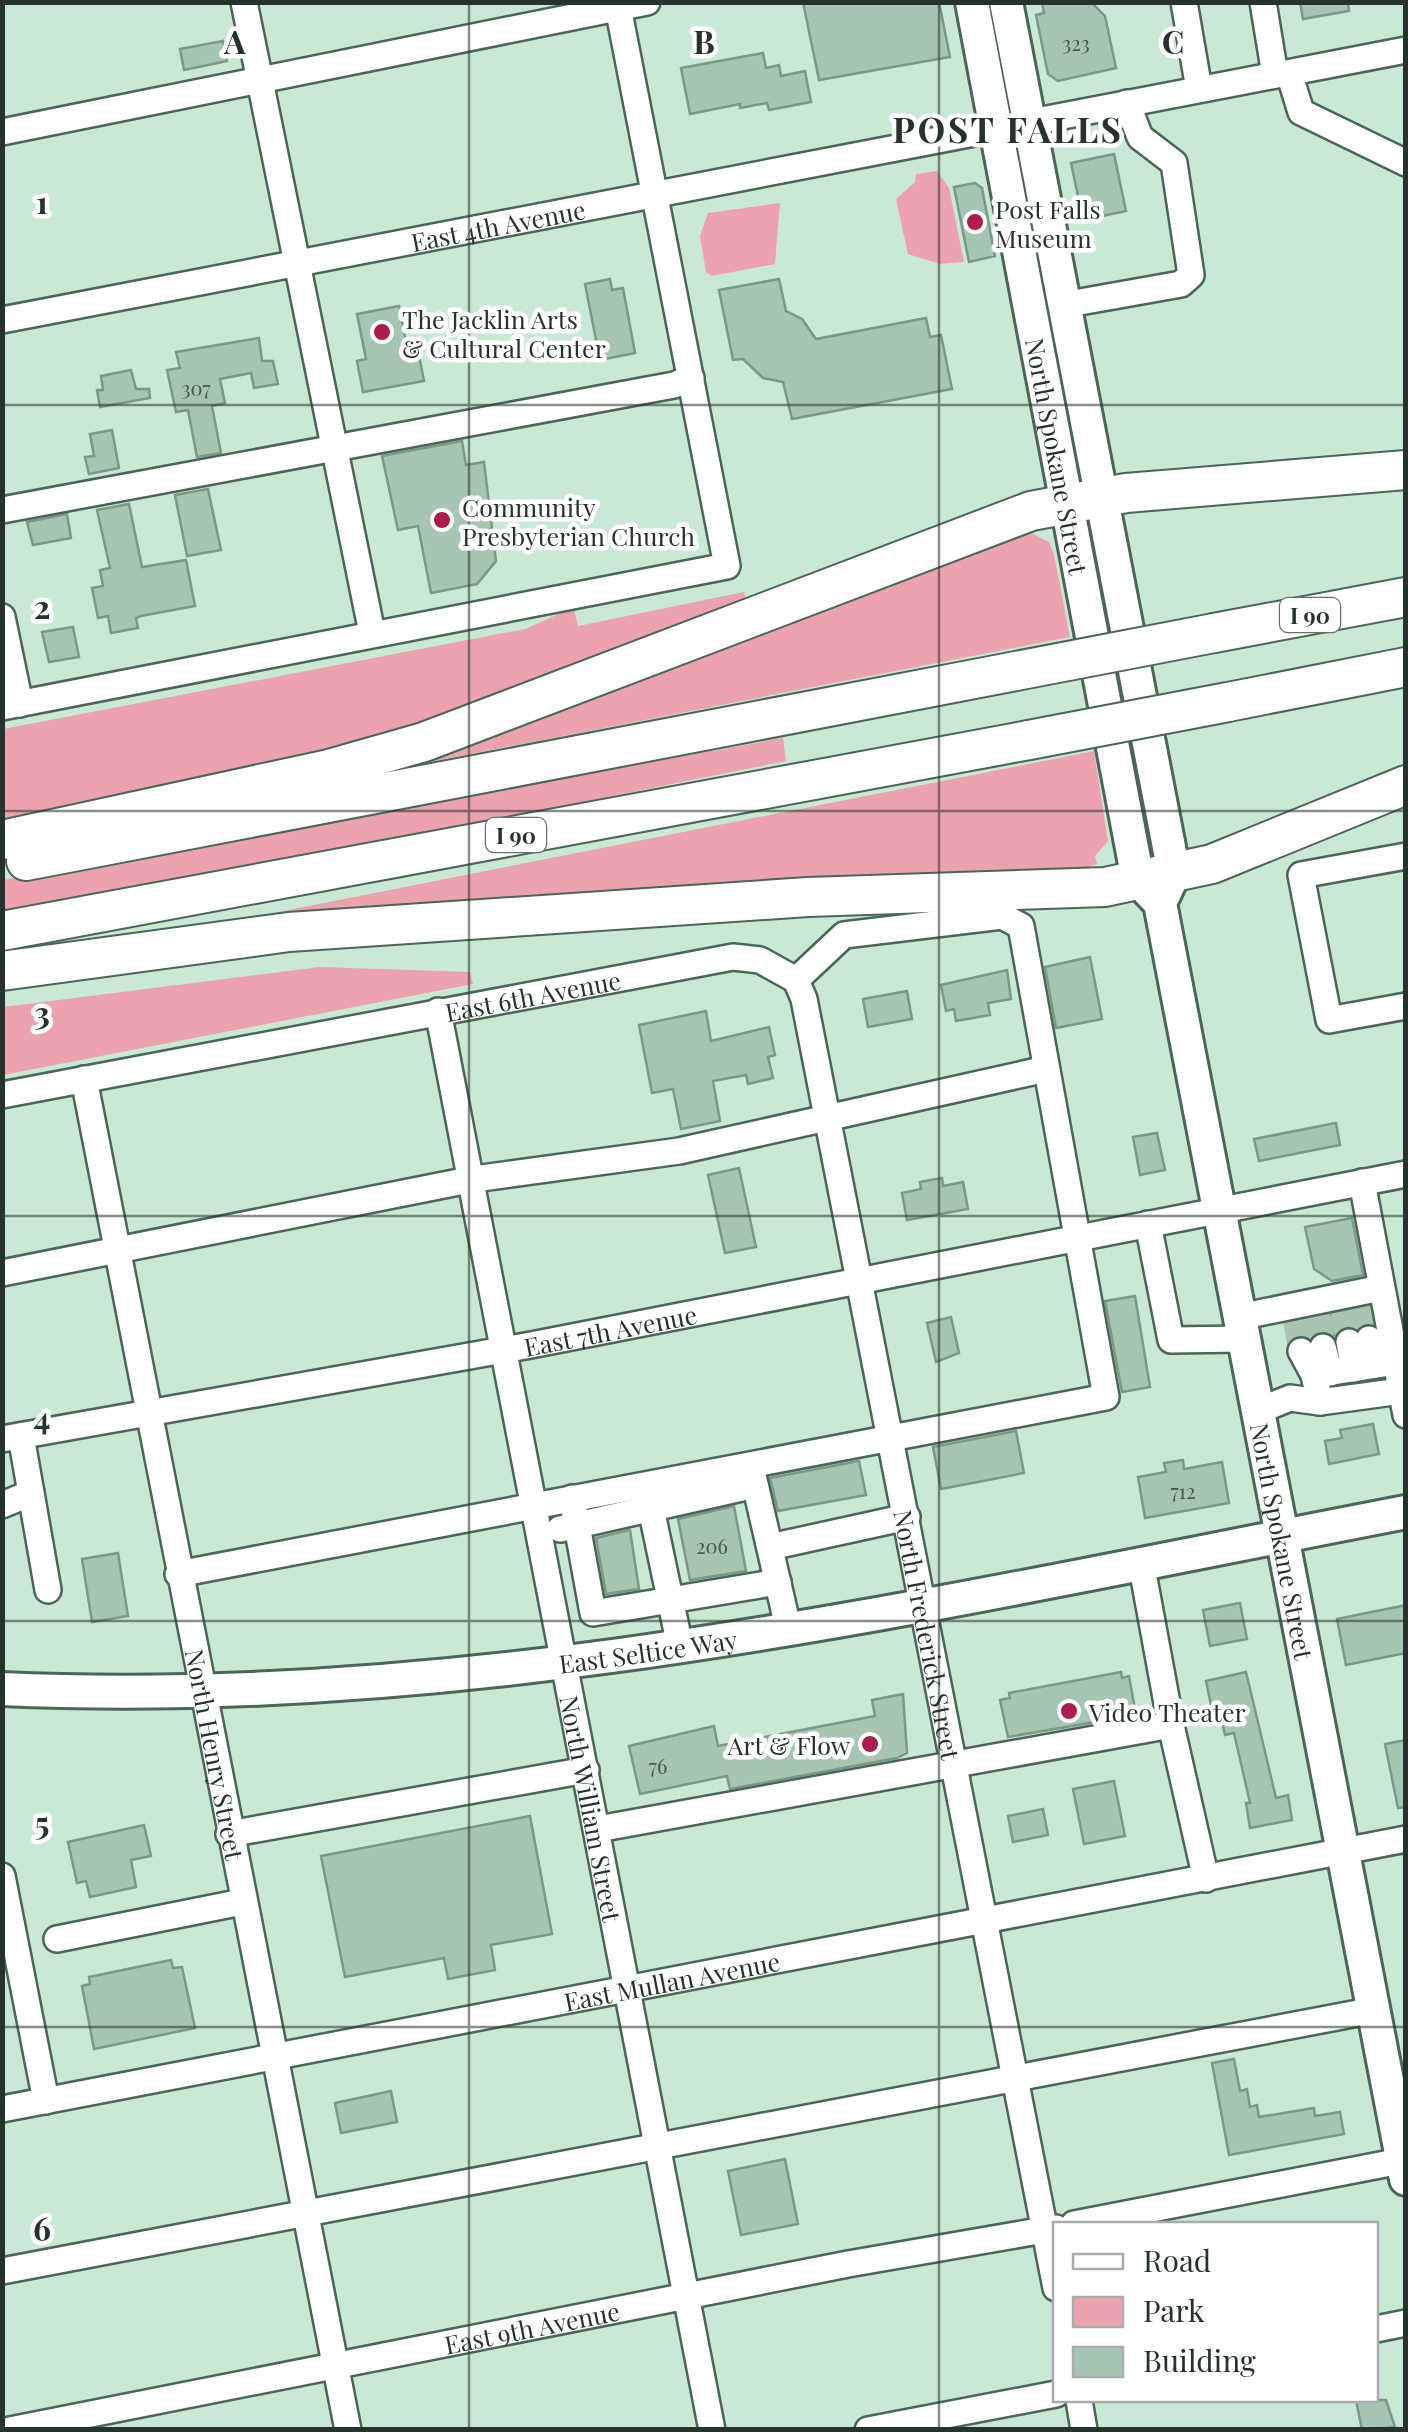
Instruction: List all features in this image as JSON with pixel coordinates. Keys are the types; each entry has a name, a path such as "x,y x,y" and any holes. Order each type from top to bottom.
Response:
{"highway":[{"path":"2,840 329,769 424,742 996,521 1082,500 1406,470"},
{"name":"I 90","path":"2,865 1406,597"},
{"name":"I 90","path":"2,931 1406,668"},
{"path":"2,970 288,932 808,897 1157,886 1406,785"}],"main road":[{"name":"North Spokane Street","path":"972,2 994,129 1082,500 1404,2167"},
{"name":"North Spokane Street","path":"1006,2 1063,304 1082,500"},
{"name":"East Seltice Way","path":"2,1689 201,1690 371,1683 566,1664 924,1603 1406,1512"}],"street":[{"path":"244,2 372,633"},
{"path":"2,132 647,2"},
{"path":"1184,2 1199,89"},
{"path":"1263,2 1282,74 1301,112 1406,162"},
{"path":"2,617 11,705 727,566 618,6"},
{"name":"East 4th Avenue","path":"2,320 1406,50"},
{"path":"1063,304 1182,284 1192,275 1174,164 1140,138 1128,103"},
{"path":"2,510 332,447 468,426 674,386 691,378"},
{"path":"1406,856 1301,876 1329,1020 1406,1006"},
{"path":"178,1574 535,1504 572,1498 648,1495 753,1475 892,1438 1106,1397 1026,942 1016,920 991,916 844,935 796,980"},
{"name":"East 6th Avenue","path":"2,1094 733,957 772,964 796,980"},
{"name":"North Frederick Street","path":"796,980 862,1281 1053,2263"},
{"name":"North William Street","path":"438,1011 661,2148 712,2430"},
{"path":"2,1272 474,1180 679,1150 1046,1069"},
{"name":"North Henry Street","path":"84,1079 146,1413 242,1902 278,2056 348,2430"},
{"name":"East 7th Avenue","path":"12,1437 506,1349 1406,1174"},
{"path":"1320,1402 1354,1368 1362,1182"},
{"path":"1148,1224 1172,1340 1241,1328 1358,1298"},
{"path":"1354,1368 1335,1345 1354,1368 1403,1403"},
{"path":"1258,1411 1290,1398 1403,1403"},
{"path":"12,1437 31,1493 48,1590"},
{"path":"753,1475 788,1627"},
{"path":"2,1505 31,1493"},
{"path":"540,1534 576,1525 648,1495"},
{"path":"648,1495 680,1646"},
{"path":"572,1498 593,1614 778,1582"},
{"path":"770,1547 907,1517"},
{"path":"1141,1562 1171,1725 1206,1879"},
{"path":"598,1830 1171,1725"},
{"path":"229,1834 586,1770"},
{"name":"East Mullan Avenue","path":"2,2109 1406,1839"},
{"path":"4,1888 10,1952 46,2101"},
{"path":"56,1939 242,1902"},
{"path":"2,2271 308,2216 1374,2010"},
{"path":"1086,2222 1404,2167"},
{"name":"East 9th Avenue","path":"10,2430 338,2368 689,2295 1049,2229"},
{"path":"1378,2329 1406,2323"},
{"path":"868,2430 1053,2395"},
{"path":"1079,2402 1084,2430"}],"green space":[{"path":"937,171 949,188 964,262 940,264 908,254 896,199 915,182 916,174"},
{"path":"780,203 775,264 712,276 706,272 700,236 708,213"},
{"path":"1033,523 1031,533 1049,542 1054,554 1070,637 332,781"},
{"path":"744,592 746,601 394,740 3,824 3,729 525,629 570,609 574,610 578,626"},
{"path":"783,738 786,761 3,919 3,880"},
{"path":"1094,751 1108,841 1095,856 1097,864 1086,868 887,875 668,896 212,925"},
{"path":"320,967 470,972 473,984 3,1075 3,1007"}],"building":[{"path":"803,2 939,2 950,57 819,80"},
{"path":"1042,2 1091,2 1105,16 1116,68 1058,81 1048,74 1036,15 1044,13"},
{"path":"1300,2 1348,2 1349,11 1303,19"},
{"path":"223,41 227,61 184,70 180,49"},
{"path":"763,53 766,68 779,65 781,76 805,71 811,102 769,110 767,103 740,108 740,104 690,114 681,68"},
{"path":"1114,154 1126,211 1083,220 1071,163"},
{"name":"Post Falls Museum","path":"975,183 982,188 995,256 969,262 954,187"},
{"path":"610,279 612,290 623,288 635,353 600,360 585,284"},
{"path":"779,279 786,311 802,319 816,339 926,318 930,337 941,335 952,389 792,419 783,382 763,378 743,359 733,360 719,290"},
{"name":"The Jacklin Arts & Cultural Center","path":"399,306 408,352 418,350 424,381 363,392 357,361 366,359 357,314"},
{"path":"259,338 262,361 273,361 278,384 254,388 251,373 220,379 225,403 212,406 221,453 197,457 188,410 176,412 167,370 180,368 176,352"},
{"path":"131,370 136,389 149,389 150,398 100,407 97,390 103,390 101,376"},
{"path":"112,430 119,468 89,474 85,457 94,456 90,434"},
{"name":"Community Presbyterian Church","path":"462,441 466,465 484,462 496,561 477,584 431,593 418,526 398,530 382,456"},
{"path":"208,489 221,550 187,556 175,495"},
{"path":"129,504 142,567 186,560 195,606 141,616 136,618 138,628 111,633 108,616 98,618 92,588 103,586 100,570 110,568 97,510"},
{"path":"67,514 71,538 33,545 27,522"},
{"path":"73,627 79,657 49,662 42,632"},
{"path":"1090,957 1102,1019 1056,1028 1045,967"},
{"path":"1007,970 1011,999 988,1003 990,1015 956,1021 954,1009 946,1011 941,985"},
{"path":"907,991 912,1019 868,1027 863,999"},
{"path":"706,1011 711,1041 769,1027 775,1055 768,1057 773,1078 748,1084 746,1075 713,1081 720,1121 681,1129 673,1089 652,1093 639,1025"},
{"path":"1336,1123 1340,1145 1259,1161 1254,1139"},
{"path":"1157,1133 1165,1170 1140,1175 1133,1137"},
{"path":"739,1168 756,1247 725,1253 708,1175"},
{"path":"942,1178 943,1186 963,1182 968,1209 907,1220 902,1193 921,1189 920,1182"},
{"path":"1352,1218 1363,1275 1332,1281 1314,1269 1305,1227"},
{"path":"1135,1296 1150,1387 1122,1392 1105,1301"},
{"path":"1368,1307 1371,1323 1345,1326 1334,1335 1320,1331 1310,1338 1295,1336 1292,1323"},
{"path":"951,1317 959,1353 936,1362 927,1323"},
{"path":"1373,1424 1379,1454 1329,1464 1325,1441 1342,1438 1340,1430"},
{"path":"1016,1431 1024,1473 941,1489 933,1447"},
{"path":"1183,1460 1184,1469 1222,1462 1229,1503 1145,1518 1138,1477 1166,1472 1164,1463"},
{"path":"859,1461 866,1495 778,1511 770,1478"},
{"path":"734,1506 746,1571 690,1580 678,1519"},
{"path":"630,1530 639,1589 606,1594 596,1538"},
{"path":"118,1553 128,1616 92,1622 82,1559"},
{"path":"1240,1603 1247,1639 1210,1646 1203,1610"},
{"path":"1406,1605 1406,1653 1346,1665 1337,1619"},
{"name":"Video Theater","path":"1121,1672 1122,1678 1129,1676 1136,1715 1008,1737 1000,1700 1010,1698 1009,1693"},
{"path":"1246,1672 1276,1798 1288,1795 1292,1820 1250,1828 1246,1803 1250,1803 1234,1733 1225,1735 1219,1709 1212,1710 1206,1681"},
{"path":"903,1694 907,1753 897,1758 730,1789 727,1776 640,1794 629,1746 714,1726 718,1746 875,1716 872,1700"},
{"path":"1406,1740 1406,1807 1398,1808 1385,1744"},
{"path":"1114,1781 1125,1836 1084,1844 1073,1789"},
{"path":"1043,1809 1048,1835 1013,1842 1008,1816"},
{"path":"530,1816 552,1934 491,1945 495,1970 448,1979 444,1958 345,1977 321,1856"},
{"path":"144,1825 151,1856 131,1860 136,1887 90,1897 86,1881 77,1883 68,1842"},
{"path":"171,1960 173,1968 182,1967 195,2028 94,2049 82,1986 90,1984 89,1977"},
{"path":"1234,2059 1240,2091 1247,2089 1250,2107 1257,2105 1259,2117 1314,2108 1315,2116 1340,2112 1344,2134 1229,2155 1212,2063"},
{"path":"391,2091 397,2122 341,2133 335,2103"},
{"path":"785,2159 798,2224 741,2235 728,2171"},
{"path":"1386,2400 1395,2427 1362,2430 1356,2402"}],"tunnel":[{"path":"1362,1306 1369,1339"},
{"path":"1343,1309 1349,1342"},
{"path":"1317,1314 1323,1347"},
{"path":"1295,1318 1301,1351"}],"place":[{"name":"Post Falls Museum","path":"975,222"},
{"name":"The Jacklin Arts & Cultural Center","path":"382,332"},
{"name":"Community Presbyterian Church","path":"442,520"},
{"name":"Video Theater","path":"1069,1711"},
{"name":"Art & Flow","path":"870,1744"}],"district":[{"name":"POST FALLS","path":"1008,128"}]}
